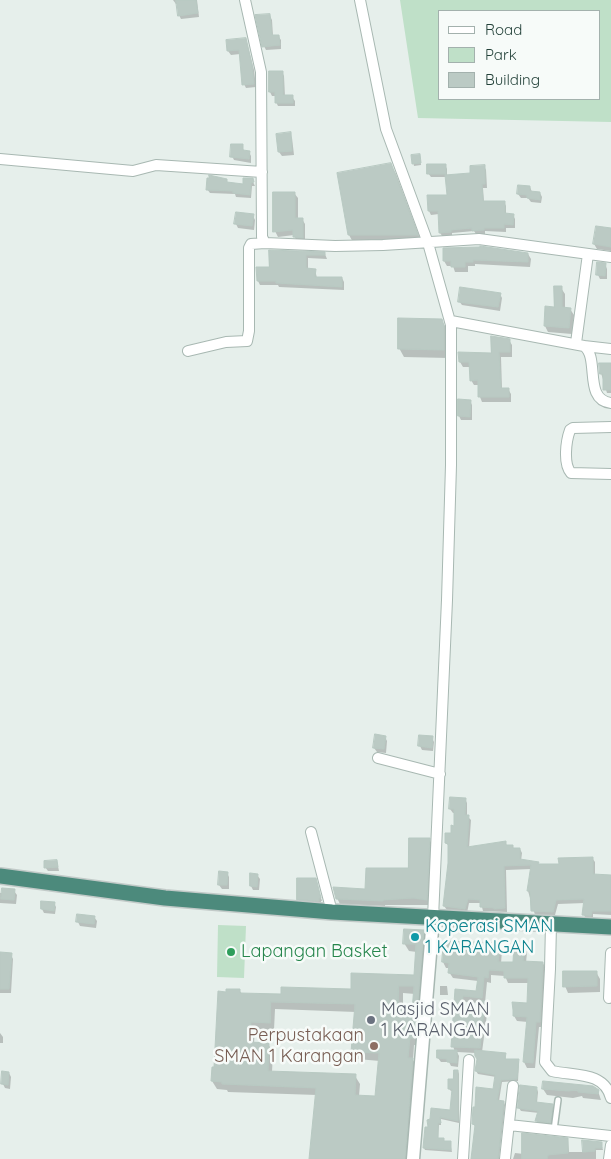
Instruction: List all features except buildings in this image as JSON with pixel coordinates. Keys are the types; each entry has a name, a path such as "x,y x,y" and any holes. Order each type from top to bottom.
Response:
{"highway":[{"path":"0,876 165,898 332,912 611,926"}],"street":[{"path":"245,0 261,72 262,237 265,244"},
{"path":"360,0 386,129 428,244 451,321 451,464 440,774 433,918 414,1159"},
{"path":"0,160 133,171 156,165 262,172"},
{"path":"188,351 226,342 247,341 249,332 249,248 251,244 349,246 428,244 450,240 478,240 611,257"},
{"path":"580,344 588,254"},
{"path":"451,321 611,349"},
{"path":"580,344 589,351 597,395 602,401 611,403"},
{"path":"611,427 573,428 570,430 567,440 567,463 568,470 571,473 611,474"},
{"path":"378,758 440,774"},
{"path":"311,832 332,912"},
{"path":"551,924 545,1062 552,1071 602,1081 609,1091 611,1098"},
{"path":"609,998 611,953"},
{"path":"463,1159 468,1060"},
{"path":"505,1159 513,1086"},
{"path":"509,1126 611,1136"},
{"path":"610,1159 611,1145"}],"lane":[{"path":"554,1130 558,1100"}],"green space":[{"path":"400,0 611,0 611,122 418,118"},
{"name":"Lapangan Basket","path":"218,925 246,926 244,978 217,977"}],"place":[{"name":"Koperasi SMAN 1 KARANGAN","path":"415,937"},
{"name":"Lapangan Basket","path":"231,952"},
{"name":"Masjid SMAN 1 KARANGAN","path":"371,1020"},
{"name":"Perpustakaan SMAN 1 Karangan","path":"374,1046"}]}
